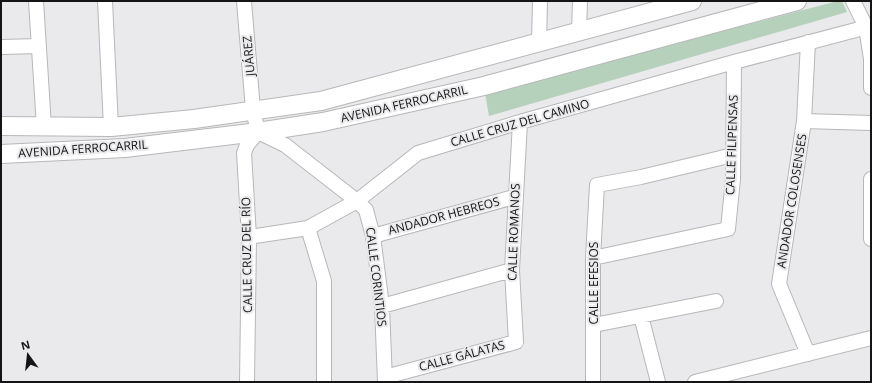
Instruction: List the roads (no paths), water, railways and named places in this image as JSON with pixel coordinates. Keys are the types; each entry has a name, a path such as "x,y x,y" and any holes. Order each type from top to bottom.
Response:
{"main road":[{"name":"AVENIDA FERROCARRIL","path":"1,126 111,127 194,119 322,101 692,1"},
{"name":"AVENIDA FERROCARRIL","path":"1,154 125,148 258,132 324,122 484,86 797,1"}],"street":[{"path":"36,1 44,127"},
{"path":"106,1 111,127"},
{"name":"JUÁREZ","path":"244,1 254,110 258,132"},
{"path":"539,43 540,1"},
{"path":"579,32 580,1"},
{"path":"854,1 868,27 871,59 871,88"},
{"name":"CALLE CRUZ DEL CAMINO","path":"248,237 308,228 357,201 418,153 520,122 734,62 868,27"},
{"name":"ANDADOR COLOSENSES","path":"808,42 804,121 779,284 808,354"},
{"path":"1,47 39,46"},
{"name":"CALLE FILIPENSAS","path":"593,258 728,229 733,179 732,155 734,62"},
{"path":"804,121 871,123"},
{"name":"CALLE ROMANOS","path":"516,342 512,270 514,197 520,122"},
{"name":"CALLE CORINTIOS","path":"258,132 285,145 357,201 366,210 373,236 382,306 385,379"},
{"name":"CALLE CRUZ DEL RÍO","path":"247,382 248,237 244,153 247,145 258,132"},
{"name":"CALLE EFESIOS","path":"593,382 593,258 597,185 641,177 732,155"},
{"path":"871,179 871,239"},
{"name":"ANDADOR HEBREOS","path":"373,236 514,197"},
{"path":"308,228 324,281 324,382"},
{"path":"382,306 512,270"},
{"path":"594,325 716,301"},
{"path":"641,316 658,382"},
{"path":"695,382 871,338"},
{"name":"CALLE GÁLATAS","path":"385,379 516,342"}]}
